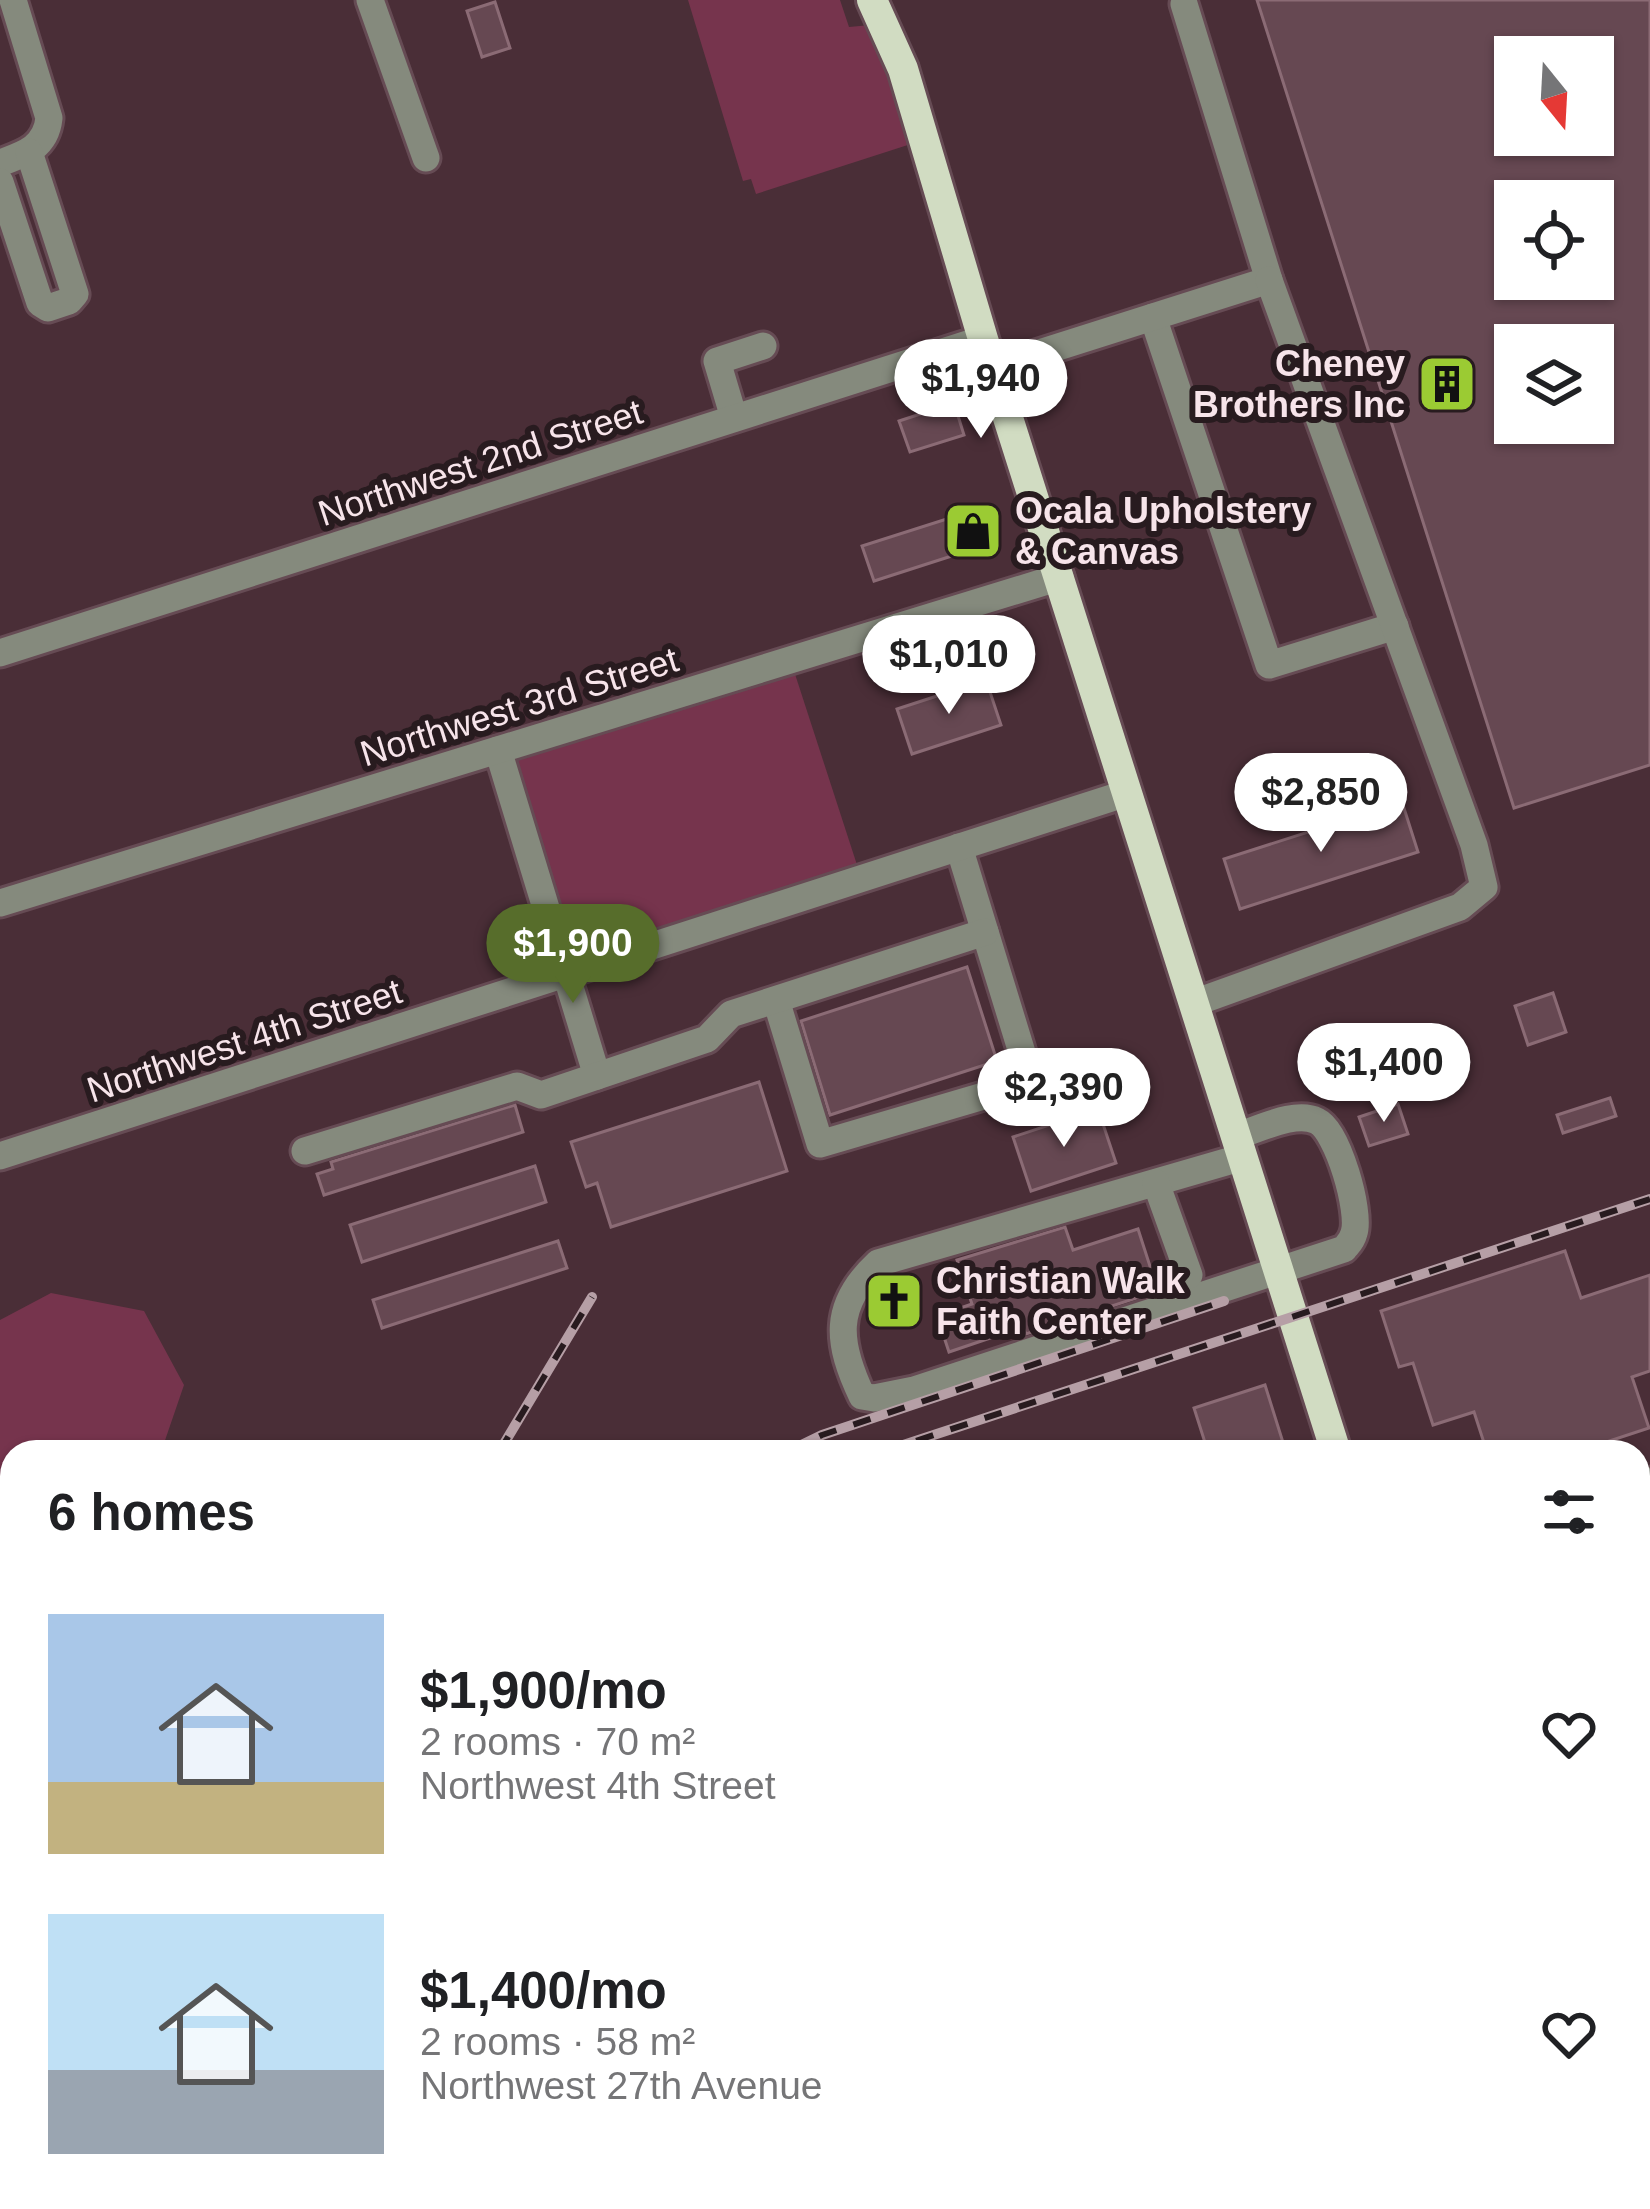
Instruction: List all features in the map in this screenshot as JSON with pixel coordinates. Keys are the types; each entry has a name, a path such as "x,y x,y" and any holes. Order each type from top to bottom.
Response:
{"main road":[{"path":"872,0 903,69"},
{"path":"891,0 903,69 987,353 1332,1440"}],"street":[{"path":"0,163 29,152 47,133 49,118 14,0"},
{"path":"370,0 426,158"},
{"path":"1184,4 1269,280 1474,844 1484,887 1460,907 1194,1004"},
{"path":"0,182 40,303 47,308 69,301 75,294 29,152"},
{"name":"Northwest 2nd Street","path":"0,653 734,418 1153,316 1269,280"},
{"path":"1153,316 1269,665 1395,626"},
{"path":"734,418 718,361 763,346"},
{"name":"Northwest 3rd Street","path":"0,903 1060,577"},
{"path":"498,749 597,1076"},
{"name":"Northwest 4th Street","path":"0,1156 1126,793"},
{"path":"776,1000 820,1144 1031,1082 959,847"},
{"path":"305,1151 517,1086 541,1095 706,1039 731,1014 985,932"},
{"path":"1297,1118 1316,1121 1328,1131 1352,1189 1354,1238 1344,1249 914,1390 862,1396 844,1358 845,1307 858,1282 878,1263 1156,1183 1239,1147 1297,1118"},
{"path":"1156,1183 1189,1275"}],"shaded area":[{"path":"688,0 840,0 849,27 871,25 914,143 756,194 751,179 743,181"},
{"path":"794,671 858,868 573,960 512,758"},
{"path":"51,1293 144,1311 184,1385 165,1440 0,1440 0,1320"}],"building":[{"name":"Cheney Brothers Inc","path":"1257,0 1650,0 1650,765 1514,808"},
{"path":"495,2 510,48 482,57 467,11"},
{"path":"954,403 964,435 910,452 899,421"},
{"path":"978,509 989,544 874,581 862,546"},
{"path":"986,680 1001,725 912,754 897,709"},
{"path":"1402,802 1418,852 1240,909 1224,859"},
{"path":"967,967 997,1061 830,1115 801,1021"},
{"path":"1553,993 1566,1032 1528,1045 1515,1006"},
{"path":"759,1082 787,1171 611,1227 597,1183 586,1187 571,1142"},
{"path":"1610,1098 1616,1116 1563,1133 1557,1115"},
{"path":"1398,1104 1408,1134 1369,1146 1359,1117"},
{"path":"515,1105 523,1132 324,1195 317,1174 333,1169 331,1162"},
{"path":"1098,1109 1116,1163 1031,1191 1013,1137"},
{"path":"535,1166 546,1202 362,1262 350,1225"},
{"path":"1065,1227 1073,1250 1138,1229 1158,1291 1026,1334 1023,1327 949,1352 937,1316 972,1304 957,1260"},
{"path":"558,1241 567,1268 382,1328 373,1300"},
{"path":"1565,1251 1581,1298 1650,1275 1650,1371 1632,1377 1649,1428 1612,1440 1483,1440 1474,1412 1433,1425 1413,1363 1399,1367 1381,1311"},
{"path":"1265,1385 1282,1440 1204,1440 1194,1408"}],"railway":[{"path":"918,1440 1650,1199"},
{"path":"506,1440 592,1297"},
{"path":"812,1440 1224,1301"}],"place":[{"name":"Cheney Brothers Inc","path":"1447,384"},
{"name":"Ocala Upholstery & Canvas","path":"973,531"},
{"name":"Christian Walk Faith Center","path":"894,1301"}]}
